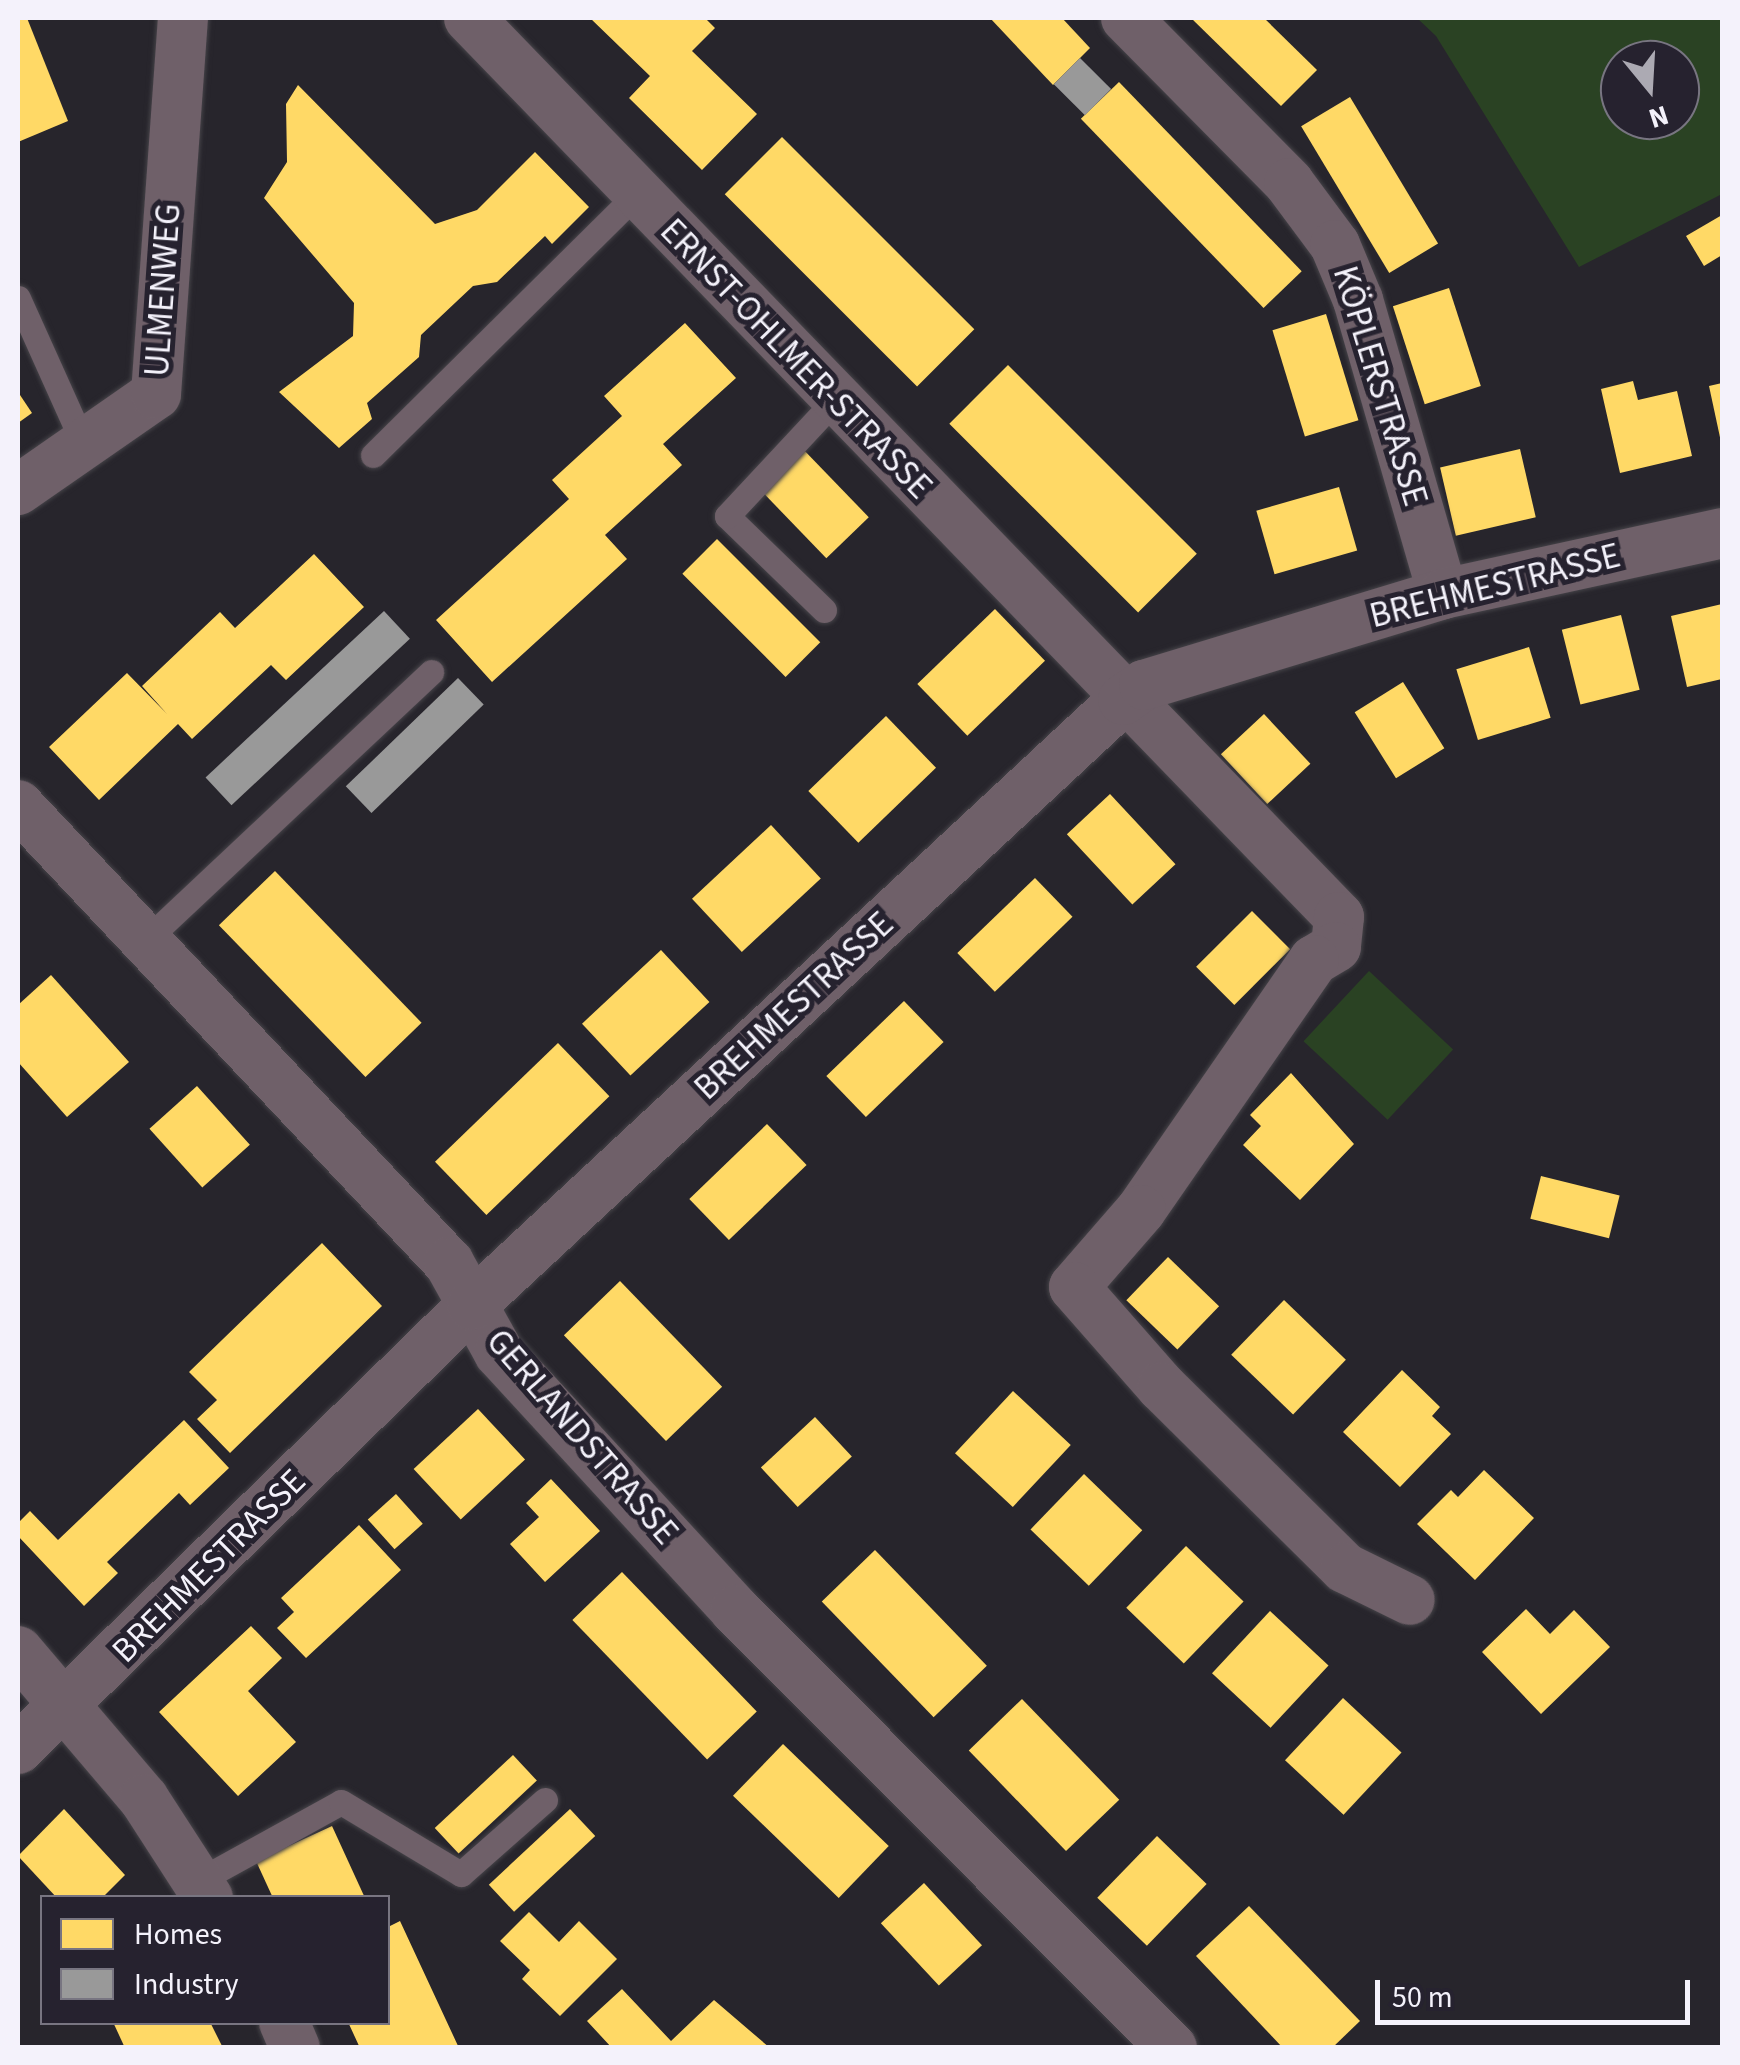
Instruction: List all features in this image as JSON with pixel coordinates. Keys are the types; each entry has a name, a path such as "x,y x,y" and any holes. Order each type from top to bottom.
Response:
{"street":[{"name":"ULMENWEG","path":"18,490 156,394 183,18"},
{"name":"ERNST-OHLMER-STRASSE","path":"470,18 636,195 838,398 1123,700 1340,917 1336,947 1314,960 1141,1210 1074,1287 1162,1387 1345,1568 1410,1600"},
{"name":"KÖPLERSTRASSE","path":"1126,18 1290,183 1335,246 1358,300 1443,594"},
{"name":"BREHMESTRASSE","path":"18,1748 69,1705 472,1305 1123,700 1144,685 1443,594 1722,533"},
{"name":"GERLANDSTRASSE","path":"18,805 449,1263 499,1354 735,1610 1172,2048"},
{"path":"18,1651 69,1705 203,1889"}],"lane":[{"path":"373,455 636,195"},
{"path":"18,298 84,445"},
{"path":"824,610 727,516 838,398"},
{"path":"147,938 430,672"},
{"path":"203,1889 341,1802 461,1874 545,1800"}],"green space":[{"path":"1417,18 1722,18 1722,194 1579,267 1436,36"},
{"path":"1369,971 1453,1049 1388,1120 1304,1041"}],"building: Homes":[{"path":"18,18 27,18 68,121 18,142"},
{"path":"590,18 705,18 715,28 692,51 757,114 702,170 629,98 650,76"},
{"path":"990,18 1062,18 1090,48 1053,85"},
{"path":"1191,18 1264,18 1317,70 1281,106"},
{"path":"1119,82 1302,271 1264,308 1081,119"},
{"path":"298,85 435,224 477,210 535,152 589,207 552,244 545,236 497,282 473,286 421,335 419,357 367,403 372,419 339,448 279,392 353,336 354,303 264,198 287,162 286,104"},
{"path":"1350,97 1438,244 1389,273 1301,126"},
{"path":"782,137 974,329 917,387 725,194"},
{"path":"1722,215 1722,255 1704,266 1686,236"},
{"path":"1449,288 1481,386 1425,404 1393,306"},
{"path":"1326,314 1358,420 1305,437 1272,330"},
{"path":"685,323 736,378 663,444 682,465 605,535 627,559 492,682 436,620 569,499 552,480 622,416 604,396"},
{"path":"1008,365 1197,554 1138,612 949,424"},
{"path":"1633,381 1638,400 1677,391 1692,456 1620,473 1601,389"},
{"path":"1722,383 1722,442 1721,442 1709,386"},
{"path":"18,392 32,413 18,423"},
{"path":"800,446 869,517 826,558 758,487"},
{"path":"1520,449 1536,517 1456,536 1440,467"},
{"path":"1339,487 1357,550 1275,574 1256,511"},
{"path":"717,539 820,642 786,677 682,574"},
{"path":"314,554 364,607 286,680 271,665 192,739 178,724 99,800 49,747 127,673 167,714 142,686 220,612 235,628"},
{"path":"1722,604 1722,679 1687,687 1671,616"},
{"path":"995,609 1045,661 967,736 917,684"},
{"path":"1621,615 1640,690 1580,704 1562,630"},
{"path":"1529,647 1551,718 1478,740 1456,669"},
{"path":"1403,682 1444,748 1396,778 1355,712"},
{"path":"1264,714 1310,764 1267,804 1221,754"},
{"path":"886,716 936,768 858,843 808,791"},
{"path":"1110,794 1175,864 1132,904 1067,834"},
{"path":"771,825 821,878 742,952 692,899"},
{"path":"275,871 422,1023 365,1077 219,925"},
{"path":"1035,878 1073,917 995,992 957,953"},
{"path":"1252,911 1290,949 1234,1005 1196,967"},
{"path":"661,950 709,1002 630,1076 582,1024"},
{"path":"51,975 129,1062 67,1117 18,1062 18,1005"},
{"path":"904,1001 944,1042 866,1117 826,1076"},
{"path":"558,1043 609,1096 486,1215 435,1162"},
{"path":"1291,1073 1354,1144 1300,1200 1243,1145 1261,1126 1250,1115"},
{"path":"197,1086 250,1145 202,1188 149,1129"},
{"path":"767,1124 807,1165 729,1240 689,1199"},
{"path":"1541,1176 1620,1196 1609,1238 1530,1219"},
{"path":"322,1243 382,1306 230,1453 197,1419 217,1400 189,1372"},
{"path":"1168,1257 1219,1306 1177,1349 1126,1300"},
{"path":"620,1281 722,1387 666,1441 564,1335"},
{"path":"1284,1300 1346,1360 1293,1414 1231,1355"},
{"path":"1402,1370 1440,1407 1432,1416 1451,1434 1400,1487 1343,1432"},
{"path":"1013,1391 1071,1445 1013,1507 955,1453"},
{"path":"478,1409 525,1459 461,1519 414,1469"},
{"path":"815,1417 852,1456 798,1507 761,1467"},
{"path":"184,1420 229,1468 190,1505 179,1493 107,1562 118,1573 84,1606 18,1536 18,1523 30,1511 58,1540"},
{"path":"1484,1470 1534,1518 1475,1580 1417,1524 1451,1490 1458,1497"},
{"path":"1084,1474 1142,1530 1089,1586 1031,1529"},
{"path":"551,1479 600,1531 545,1582 510,1544 539,1517 526,1503"},
{"path":"396,1494 423,1524 395,1549 368,1519"},
{"path":"359,1525 401,1570 306,1658 277,1628 294,1612 281,1598"},
{"path":"1186,1546 1244,1602 1184,1663 1126,1608"},
{"path":"875,1550 987,1666 934,1717 822,1601"},
{"path":"622,1572 757,1712 707,1759 572,1620"},
{"path":"1526,1609 1550,1634 1574,1610 1610,1647 1541,1714 1482,1652"},
{"path":"1270,1611 1329,1666 1271,1728 1212,1673"},
{"path":"251,1626 282,1658 248,1691 296,1742 238,1796 159,1712"},
{"path":"1343,1698 1402,1753 1344,1815 1285,1760"},
{"path":"1022,1699 1119,1800 1066,1851 969,1750"},
{"path":"783,1744 889,1846 839,1898 733,1796"},
{"path":"513,1755 537,1781 459,1854 435,1828"},
{"path":"64,1809 125,1875 105,1895 54,1895 18,1856"},
{"path":"570,1809 595,1836 514,1912 489,1885"},
{"path":"332,1826 364,1895 272,1895 256,1861"},
{"path":"1157,1836 1207,1884 1147,1946 1097,1898"},
{"path":"924,1883 982,1945 939,1985 881,1923"},
{"path":"1249,1906 1360,2021 1332,2048 1283,2048 1196,1956"},
{"path":"529,1912 559,1942 579,1921 617,1959 560,2016 522,1979 530,1970 500,1941"},
{"path":"400,1921 459,2048 360,2048 349,2025 390,2025 390,1926"},
{"path":"622,1989 671,2041 714,2000 770,2048 612,2048 587,2021"},
{"path":"114,2025 212,2025 223,2048 125,2048"}],"building: Industry":[{"path":"1080,58 1111,89 1085,115 1054,84"},
{"path":"384,611 410,639 231,805 206,777"},
{"path":"458,678 484,705 371,813 346,786"}]}
